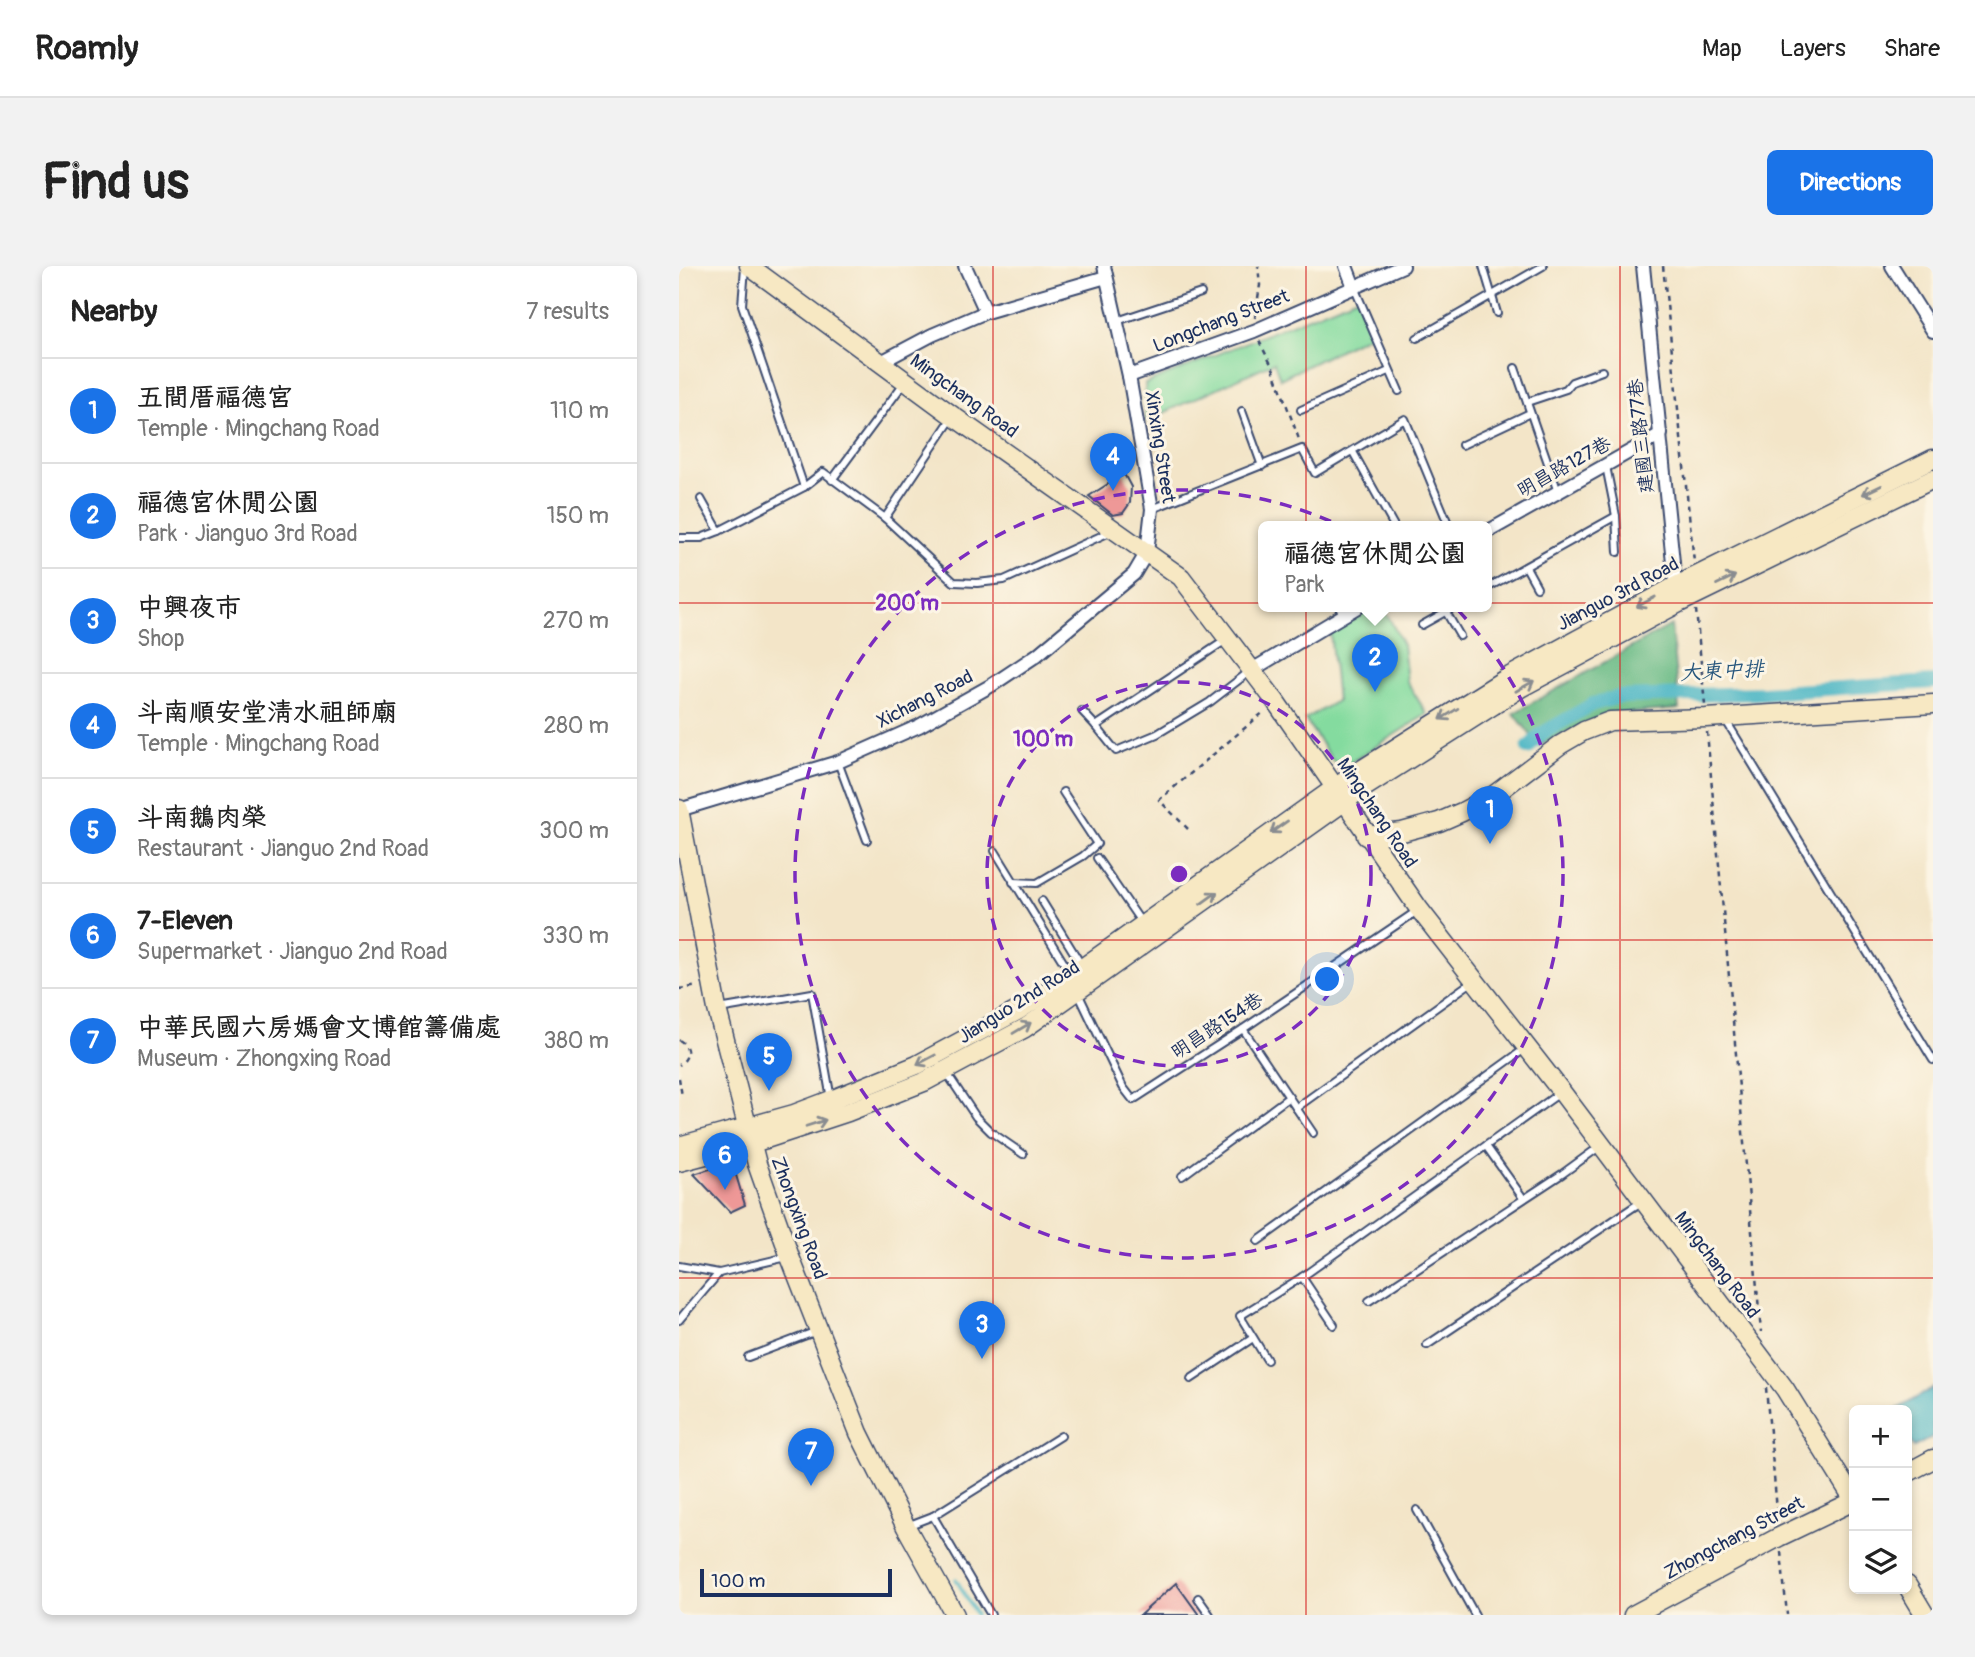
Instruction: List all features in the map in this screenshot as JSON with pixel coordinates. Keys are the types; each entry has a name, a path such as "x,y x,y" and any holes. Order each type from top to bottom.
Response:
{"street":[{"name":"Mingchang Road","path":"747,266 1181,577 1276,702 1366,836 1419,909 1562,1091 1785,1389 1849,1492"},
{"path":"965,266 986,312"},
{"path":"1346,266 1354,287"},
{"name":"Longchang Street","path":"1129,376 1254,331 1403,266"},
{"name":"建國三路77巷","path":"1643,266 1677,595"},
{"path":"1892,266 1933,331"},
{"path":"881,362 932,335 986,312 1105,272"},
{"name":"Xinxing Street","path":"1105,272 1129,376 1152,509 1147,552"},
{"name":"明昌路127巷","path":"1492,529 1661,435"},
{"name":"Jianguo 3rd Road","path":"1339,795 1510,676 1677,595 1933,459"},
{"name":"Jianguo 3rd Road","path":"1696,585 1933,479"},
{"name":"Xichang Road","path":"679,809 838,762 938,715 992,685 1037,655 1134,574 1147,552"},
{"path":"1252,670 1339,612"},
{"path":"1366,836 1402,832 1439,822 1462,812 1494,795 1560,745 1584,731 1610,721 1711,712 1933,704"},
{"name":"Jianguo 2nd Road","path":"679,1146 749,1135 848,1112 945,1071 1025,1028 1077,978 1142,923 1339,795"},
{"name":"Jianguo 2nd Road","path":"679,1162 917,1065 1077,978 1339,795"},
{"name":"Zhongxing Road","path":"679,809 717,1009 749,1135 790,1257 859,1433 906,1527 955,1615"},
{"path":"1912,1470 1933,1459"},
{"name":"Zhongchang Street","path":"1633,1615 1849,1502"},
{"path":"1912,1594 1925,1615"}],"lane":[{"path":"747,266 742,305 804,487"},
{"path":"1483,266 1497,313"},
{"path":"1417,338 1543,266"},
{"path":"1354,287 1399,391"},
{"path":"1117,321 1201,293"},
{"path":"1515,368 1558,492"},
{"path":"1301,410 1389,371"},
{"path":"1527,402 1566,389 1572,383 1602,371"},
{"path":"832,480 906,380"},
{"path":"1242,411 1262,466"},
{"path":"1462,445 1530,413"},
{"path":"885,518 953,416"},
{"path":"1152,509 1302,449 1315,473 1405,419 1447,521"},
{"path":"1353,452 1391,521"},
{"path":"1605,466 1616,516 1618,552"},
{"path":"679,538 701,538 719,531 804,487 823,472 885,518 954,582 1004,580 1114,530"},
{"path":"701,499 719,531"},
{"path":"1492,585 1616,516"},
{"path":"1526,566 1537,587"},
{"path":"1422,625 1446,612 1460,636"},
{"path":"1096,726 1228,639"},
{"path":"1082,711 1116,751 1157,734 1200,709 1252,670"},
{"path":"1711,712 1933,1060"},
{"path":"838,762 867,839"},
{"path":"1013,882 1037,883 1083,856 1097,844 1063,792"},
{"path":"995,851 1077,978"},
{"path":"1097,858 1142,923"},
{"path":"1042,901 1077,978"},
{"name":"明昌路154巷","path":"1077,978 1123,1087 1133,1100 1419,909"},
{"path":"1296,1108 1475,979"},
{"path":"717,1009 812,993 831,1100"},
{"path":"1243,1029 1313,1133"},
{"path":"1258,1241 1527,1047"},
{"path":"945,1071 976,1117 991,1132 1023,1154"},
{"path":"1267,1360 1240,1316 1302,1277 1562,1091"},
{"path":"1182,1176 1289,1097"},
{"path":"1486,1146 1523,1198"},
{"path":"1369,1301 1601,1146"},
{"path":"1427,1345 1643,1201"},
{"path":"679,1266 719,1273 790,1257"},
{"path":"679,1320 719,1273"},
{"path":"1302,1277 1335,1325"},
{"path":"748,1357 819,1331"},
{"path":"1191,1379 1253,1338"},
{"path":"906,1527 933,1516 1061,1436"},
{"path":"1417,1510 1475,1615"},
{"path":"933,1516 991,1615"},
{"path":"1198,1598 1210,1615"}],"path":[{"path":"1258,266 1260,285 1254,331 1277,378 1302,449"},
{"path":"1663,266 1696,585 1696,617 1703,688 1711,712 1761,1332"},
{"path":"1188,829 1159,800 1276,702"},
{"path":"679,989 712,984"},
{"path":"679,1040 686,1046 688,1054 679,1065"},
{"path":"679,1078 682,1096"},
{"path":"1766,1387 1787,1615"}],"green space":[{"path":"1360,296 1374,333 1280,379 1274,362 1146,421 1145,384"},
{"path":"1364,612 1386,612 1403,645 1407,682 1427,714 1348,764 1333,761 1305,719 1337,701 1330,631"},
{"path":"1671,625 1679,709 1603,715 1539,746 1514,713"}],"water":[{"path":"1933,1388 1933,1437 1914,1447 1912,1405 1904,1405"}],"building":[{"path":"1124,474 1131,487 1130,503 1123,513 1113,515 1089,496"},
{"path":"732,1162 745,1205 730,1212 694,1174"},
{"path":"1176,1583 1199,1615 1140,1615"}],"waterway":[{"name":"大東中排","path":"1528,748 1541,734 1593,704 1619,697 1764,693 1933,682"},
{"path":"956,1579 976,1615"}],"place":[{"name":"斗南順安堂清水祖師廟","path":"1113,491"},
{"name":"福德宮休閒公園","path":"1375,692"},
{"name":"五間厝福德宮","path":"1490,844"},
{"name":"斗南鵝肉榮","path":"769,1091"},
{"name":"7-Eleven","path":"725,1190"},
{"name":"中興夜市","path":"982,1359"},
{"name":"中華民國六房媽會文博館籌備處","path":"811,1486"}]}
